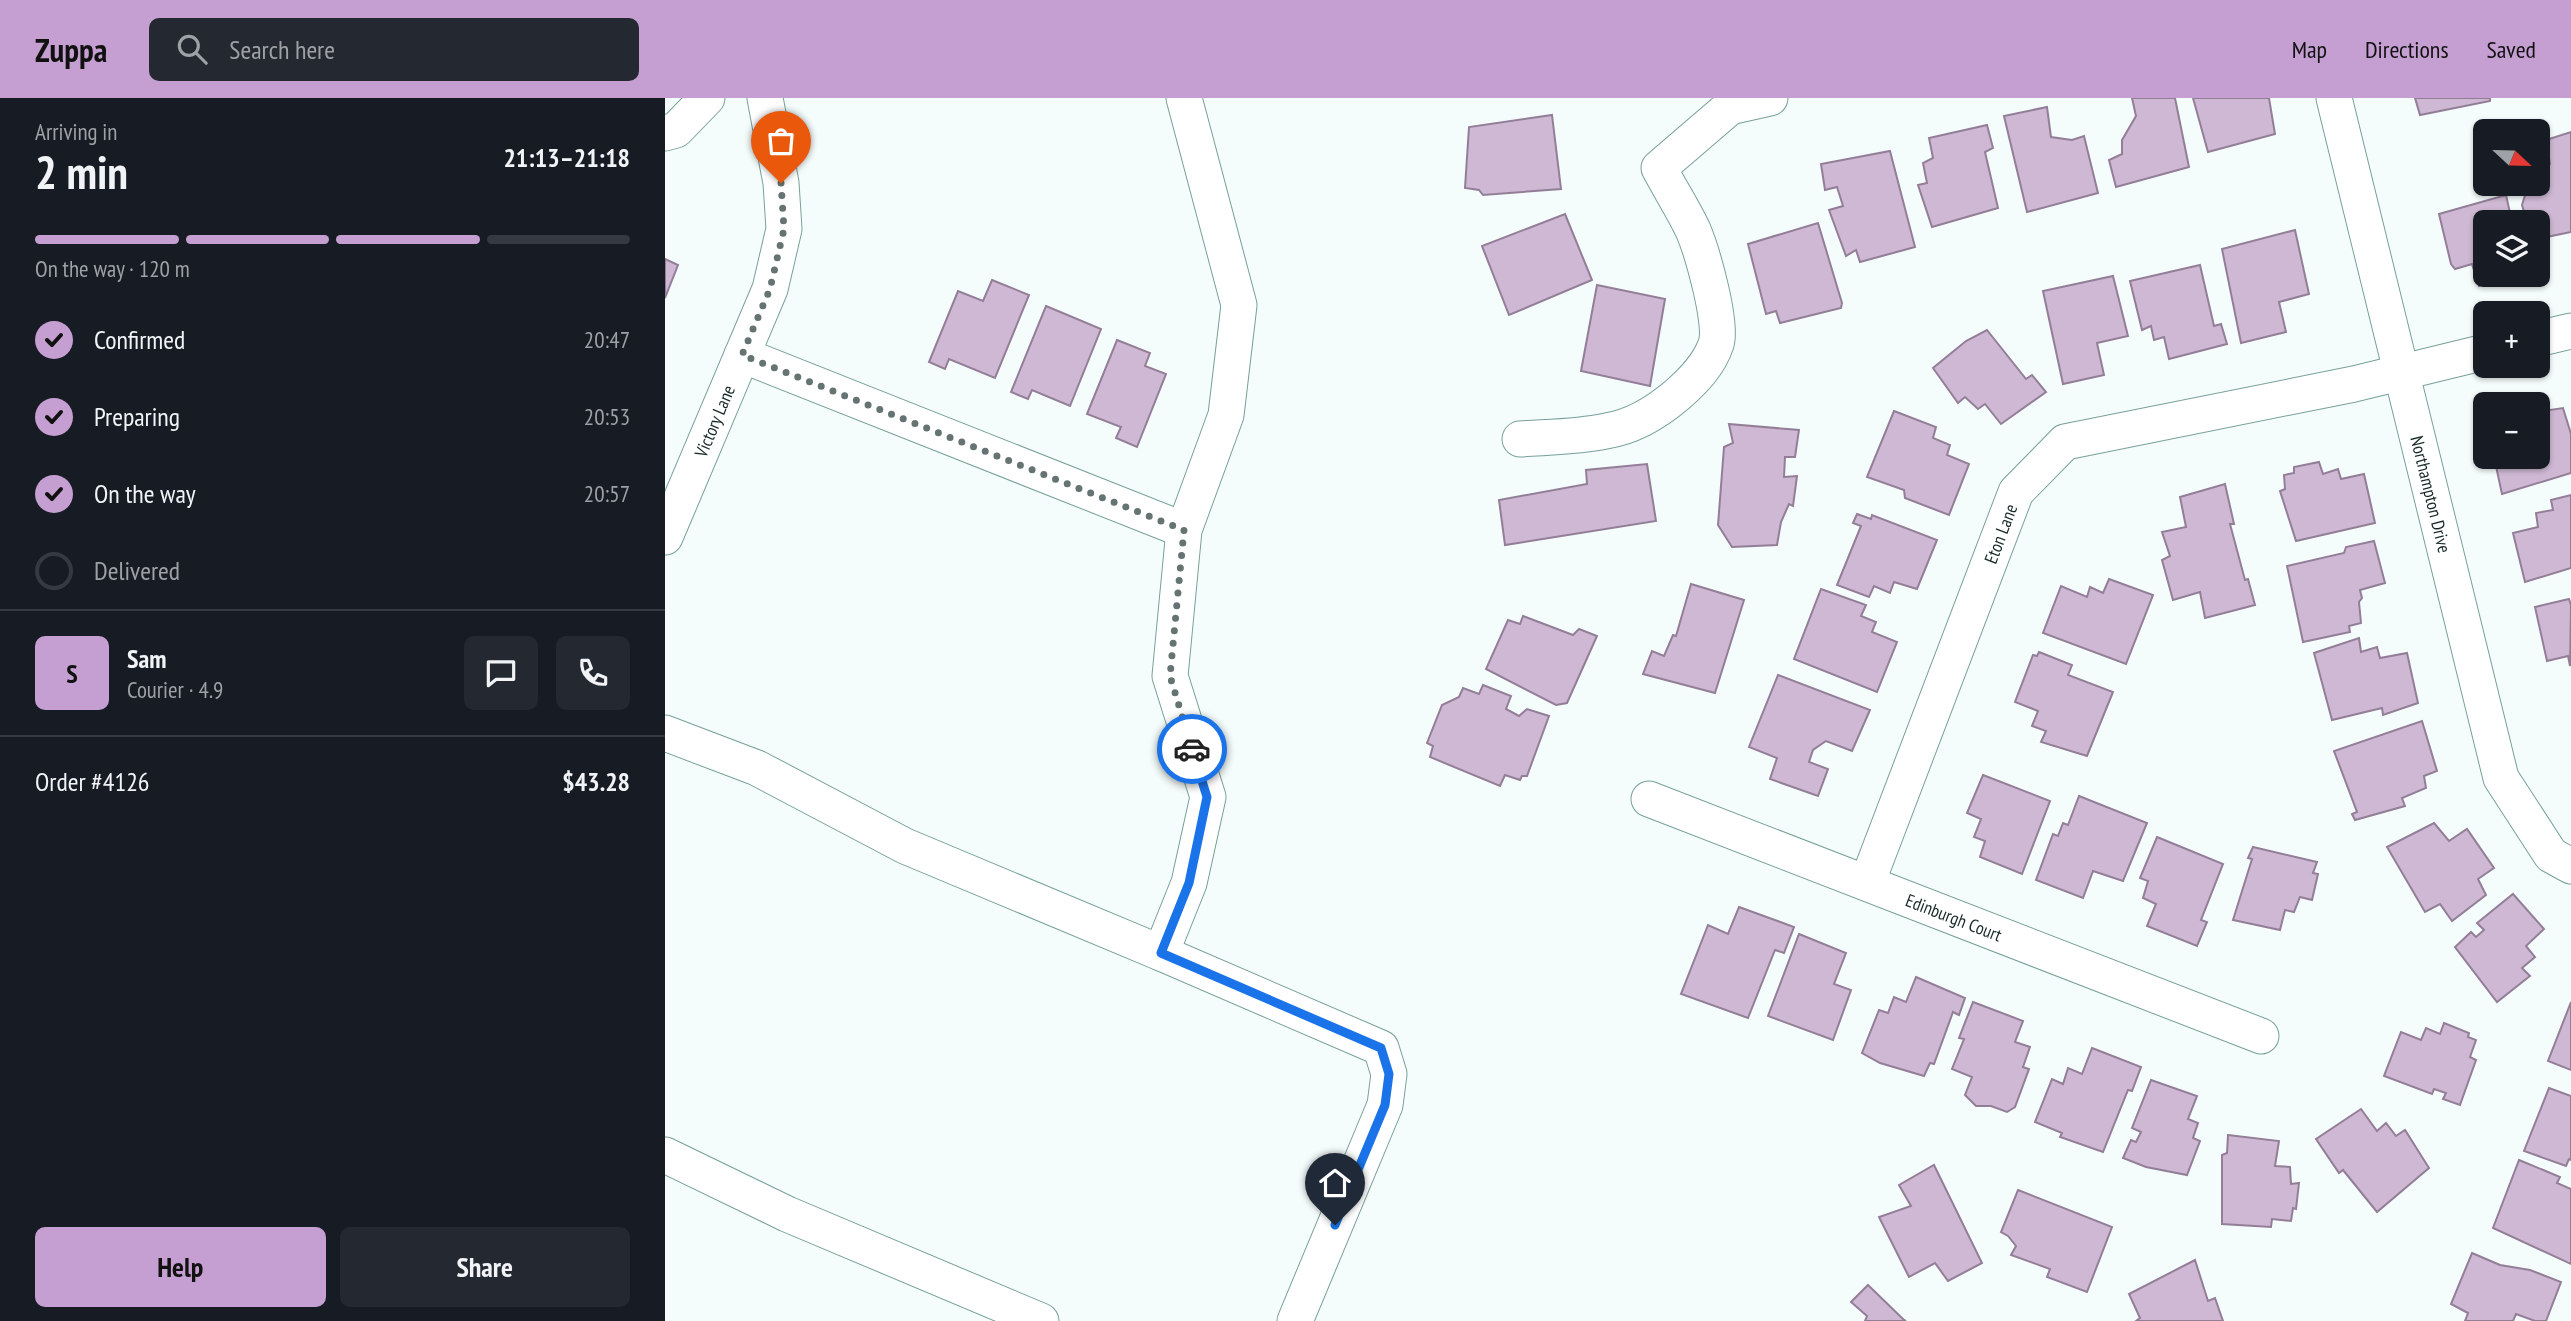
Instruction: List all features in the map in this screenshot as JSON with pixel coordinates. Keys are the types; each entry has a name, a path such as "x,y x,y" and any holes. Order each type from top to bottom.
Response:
{"street":[{"path":"665,133 676,130 708,98"},
{"name":"Victory Lane","path":"665,537 770,289 784,229 781,183 765,98"},
{"path":"1161,953 1189,883 1207,797 1170,676 1184,530 1226,415 1239,305 1184,98"},
{"path":"1520,439 1607,431 1635,422 1664,406 1692,383 1710,359 1717,343 1719,326 1709,288 1693,231 1659,169 1730,107 1770,98"},
{"name":"Northampton Drive","path":"2334,98 2501,778 2551,855 2571,866"},
{"path":"2550,336 2571,331"},
{"path":"742,355 1184,530"},
{"name":"Eton Lane","path":"1867,883 2016,492 2065,442 2354,384 2473,355"},
{"path":"665,733 757,768 905,846 1381,1048 1389,1074 1385,1105 1295,1321"},
{"name":"Edinburgh Court","path":"1649,799 2261,1036"},
{"path":"665,1155 787,1214 1041,1321"}],"building":[{"path":"2132,98 2175,98 2189,167 2116,187 2109,160 2122,154 2122,140 2136,116"},
{"path":"2193,98 2269,98 2275,134 2208,152"},
{"path":"2415,98 2490,98 2490,101 2420,115"},
{"path":"2047,107 2051,137 2072,140 2084,136 2098,193 2027,212 2004,116"},
{"path":"1552,115 1561,189 1483,195 1479,190 1465,188 1469,127"},
{"path":"1987,125 1993,148 1985,152 1998,208 1932,227 1918,185 1927,183 1923,163 1933,158 1929,138"},
{"path":"2571,132 2571,232 2550,236 2550,210 2523,210 2522,205 2525,196 2550,196 2550,139"},
{"path":"1890,151 1915,247 1860,262 1856,250 1846,256 1829,210 1843,206 1837,187 1825,190 1821,164"},
{"path":"2502,196 2506,196 2509,210 2473,210 2473,267 2472,264 2455,269 2451,264 2439,214"},
{"path":"1565,214 1592,280 1509,315 1482,246"},
{"path":"1818,223 1842,303 1841,308 1780,323 1776,311 1766,314 1748,244"},
{"path":"2295,230 2309,294 2279,302 2286,332 2241,343 2222,249"},
{"path":"665,259 678,265 665,298"},
{"path":"2200,265 2214,326 2221,324 2227,344 2169,359 2164,337 2154,340 2151,326 2142,330 2130,281"},
{"path":"2113,276 2128,336 2097,343 2104,375 2063,384 2043,291"},
{"path":"992,280 1029,295 995,378 949,359 945,369 929,362 958,291 983,301"},
{"path":"1597,285 1665,299 1650,386 1581,371"},
{"path":"1046,306 1101,329 1070,406 1032,390 1028,399 1011,392"},
{"path":"1987,330 2026,379 2032,375 2046,392 2001,424 1985,404 1978,409 1965,397 1958,403 1933,368 1966,341"},
{"path":"1117,340 1150,353 1145,366 1166,374 1137,447 1116,438 1121,427 1087,414"},
{"path":"2563,408 2571,434 2571,473 2502,494 2497,469 2550,469 2550,410"},
{"path":"1894,411 1936,427 1933,438 1950,445 1947,455 1969,464 1949,515 1905,498 1904,490 1867,477"},
{"path":"1729,424 1799,430 1795,457 1785,457 1784,477 1797,476 1793,506 1789,504 1781,522 1777,545 1732,547 1718,525 1724,447 1733,443"},
{"path":"2319,462 2323,474 2338,469 2341,479 2364,474 2375,523 2296,541 2280,491 2285,489 2284,475 2294,473 2294,467"},
{"path":"1647,464 1656,521 1505,545 1499,500 1587,484 1586,470"},
{"path":"2225,484 2234,524 2230,524 2245,580 2248,579 2255,605 2205,618 2200,592 2173,600 2162,560 2170,556 2162,532 2186,527 2180,497"},
{"path":"2571,495 2571,568 2525,582 2513,533 2538,527 2536,513 2553,510 2551,500"},
{"path":"1857,514 1871,519 1872,515 1937,540 1917,589 1894,582 1890,593 1874,586 1869,597 1837,585 1861,526 1853,523"},
{"path":"2374,541 2385,583 2360,590 2361,623 2349,626 2350,632 2303,642 2287,566 2344,553 2346,547"},
{"path":"2109,579 2153,595 2126,664 2043,633 2061,586 2087,597 2090,587 2103,593"},
{"path":"1691,584 1744,600 1715,693 1643,674 1652,651 1664,656 1673,635 1676,636"},
{"path":"1821,589 1866,605 1861,616 1876,622 1872,632 1897,642 1877,692 1794,659"},
{"path":"2569,599 2570,666 2568,656 2547,661 2535,607"},
{"path":"1523,616 1573,635 1579,629 1597,636 1567,703 1556,705 1486,669 1508,620 1520,624"},
{"path":"2359,638 2361,652 2377,647 2380,658 2407,653 2418,703 2383,715 2382,708 2332,720 2314,653"},
{"path":"2039,652 2072,665 2068,675 2113,692 2087,756 2041,742 2046,731 2032,726 2038,711 2015,702 2033,655 2037,656"},
{"path":"1778,675 1870,710 1852,751 1826,741 1813,750 1809,762 1828,769 1818,796 1770,779 1777,758 1749,747"},
{"path":"1483,685 1511,696 1506,709 1519,716 1527,709 1549,716 1527,776 1522,776 1520,780 1505,775 1500,786 1430,757 1433,746 1427,743 1442,705 1459,697 1463,688 1479,694"},
{"path":"2422,721 2437,771 2424,776 2426,788 2402,798 2405,806 2355,820 2352,814 2357,812 2334,751"},
{"path":"1983,775 2050,801 2022,874 1980,857 1985,841 1974,837 1981,819 1967,813"},
{"path":"2079,796 2147,823 2123,881 2093,871 2083,898 2036,880 2053,834 2058,836 2063,823 2068,825"},
{"path":"2434,823 2449,841 2467,829 2494,868 2478,879 2486,895 2452,921 2440,904 2425,912 2387,847"},
{"path":"2157,837 2223,864 2201,920 2207,922 2197,946 2147,926 2156,904 2143,898 2148,881 2140,878"},
{"path":"2253,847 2317,862 2313,873 2318,874 2312,900 2300,897 2294,912 2285,910 2280,930 2233,920 2252,859 2248,858"},
{"path":"2513,894 2544,929 2526,946 2535,957 2522,968 2530,976 2497,1002 2455,947 2471,932 2476,937 2484,930 2477,923"},
{"path":"1739,907 1794,927 1784,953 1775,950 1748,1018 1681,994 1708,925 1728,934"},
{"path":"1799,934 1846,953 1834,984 1851,990 1833,1040 1768,1016"},
{"path":"1916,977 1965,998 1959,1015 1953,1012 1934,1064 1930,1063 1924,1076 1880,1063 1862,1053 1879,1010 1888,1013 1894,997 1906,1002"},
{"path":"1973,1002 2023,1021 2015,1042 2030,1047 2023,1067 2029,1069 2015,1107 2007,1112 1991,1106 1976,1106 1965,1095 1972,1077 1952,1069 1964,1039 1959,1038"},
{"path":"2571,1002 2571,1070 2548,1061"},
{"path":"2444,1023 2469,1033 2468,1037 2476,1040 2470,1057 2476,1060 2460,1105 2443,1099 2446,1093 2434,1089 2432,1094 2384,1076 2401,1032 2421,1040 2426,1028 2440,1034"},
{"path":"2092,1048 2141,1067 2132,1091 2128,1090 2103,1152 2060,1137 2062,1133 2035,1122 2052,1079 2063,1084 2068,1068 2082,1074"},
{"path":"2151,1080 2197,1096 2188,1119 2198,1123 2193,1138 2200,1141 2187,1175 2146,1167 2123,1158 2131,1140 2136,1142 2141,1132 2132,1128"},
{"path":"2549,1088 2571,1096 2571,1160 2569,1159 2566,1166 2524,1151"},
{"path":"2361,1109 2377,1131 2386,1123 2396,1136 2405,1130 2429,1168 2377,1212 2343,1170 2339,1173 2316,1139"},
{"path":"2228,1135 2279,1141 2275,1166 2290,1167 2291,1184 2299,1183 2296,1209 2293,1208 2291,1221 2272,1219 2271,1227 2222,1224 2222,1155 2227,1153"},
{"path":"2519,1160 2560,1177 2557,1183 2571,1189 2571,1264 2493,1228"},
{"path":"1934,1165 1982,1263 1948,1281 1935,1263 1909,1277 1879,1217 1911,1206 1899,1185"},
{"path":"2018,1190 2112,1227 2087,1292 2047,1277 2050,1269 2011,1255 2016,1246 2001,1232"},
{"path":"2472,1253 2500,1265 2530,1270 2561,1282 2546,1321 2535,1321 2516,1314 2513,1321 2465,1321 2468,1313 2451,1304"},
{"path":"2195,1260 2208,1301 2215,1298 2223,1321 2136,1321 2140,1318 2129,1294"},
{"path":"1868,1285 1906,1321 1865,1321 1867,1316 1851,1302"}],"way so far":[{"path":"781,183 784,229 770,289 742,355 1184,530 1170,676 1192,749"}],"route":[{"path":"1192,749 1207,797 1189,883 1161,953 1381,1048 1389,1074 1385,1105 1335,1225"}]}
